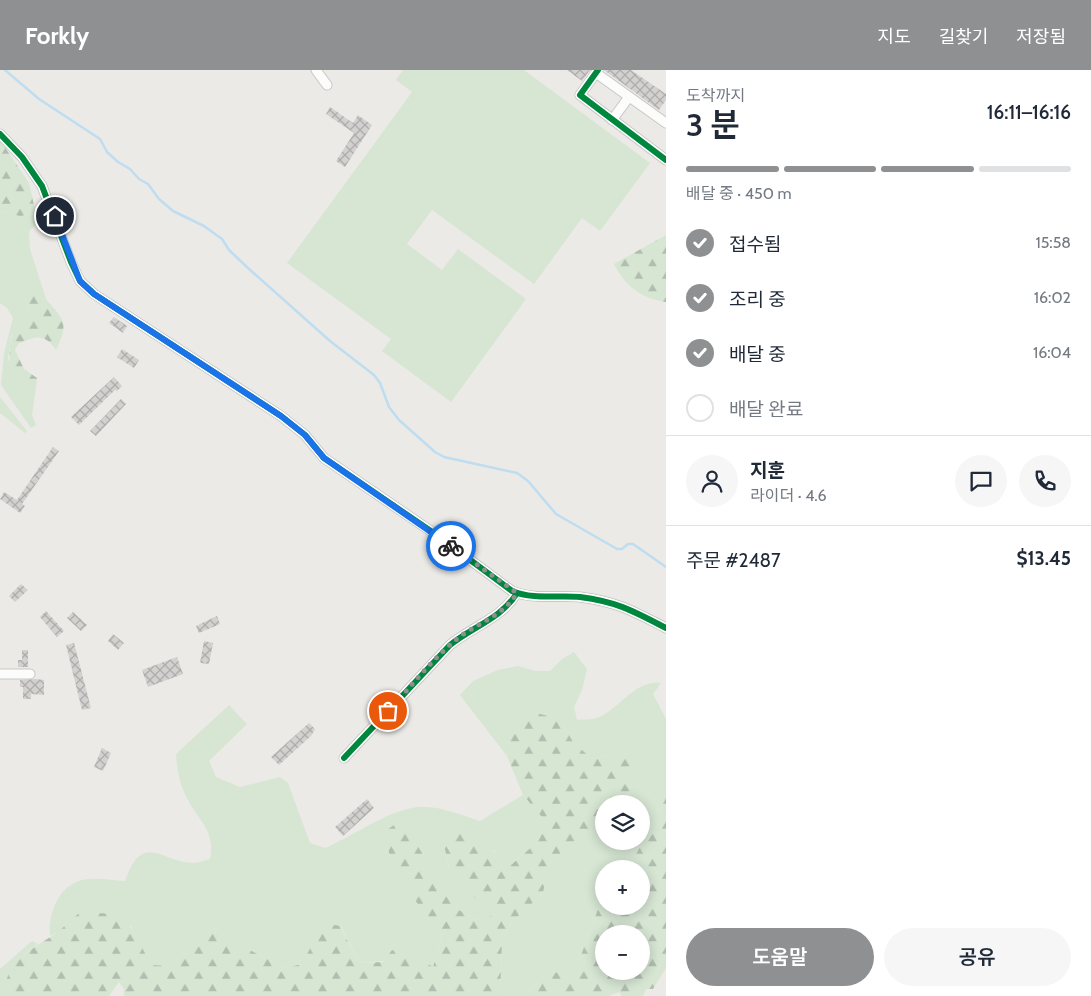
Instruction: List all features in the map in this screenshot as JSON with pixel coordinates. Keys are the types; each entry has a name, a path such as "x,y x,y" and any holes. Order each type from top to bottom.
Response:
{"street":[{"path":"316,70 327,85"},
{"path":"666,123 628,97 597,71 580,95 666,160"},
{"path":"612,120 628,97"},
{"path":"0,134 22,157 42,186 80,281 94,294 281,416 305,435 324,458 517,593 524,596 563,596 615,602 666,628"},
{"path":"344,758 450,645 462,635 510,605 517,593"},
{"path":"0,674 30,674"}],"green space":[{"path":"403,70 524,70 650,163 600,231 582,218 534,284 432,210 407,244 442,270 458,249 526,299 451,402 382,351 391,339 287,263 412,92 396,80"},
{"path":"0,140 29,183 36,214 20,216 3,212 0,214"},
{"path":"3,212 20,216 36,214 38,223 29,231 30,249 46,299 37,298 27,302 28,315 11,335 8,359 32,389 36,387 32,415 36,425 31,428 1,385 4,353 13,318 7,308 0,303 0,214"},
{"path":"666,235 665,302 648,297 635,290 623,279 614,264"},
{"path":"35,294 37,298 46,299 52,306 61,318 64,328 56,350 48,341 39,338 30,339 18,344 15,350 24,369 37,378 36,387 32,389 18,383 10,360 10,346 16,322 28,315 27,302 29,295"},
{"path":"0,397 27,431 25,433 0,413"},
{"path":"574,652 587,669 582,690 574,707 577,720 597,718 605,714 635,690 651,683 661,683 653,694 666,719 666,798 650,828 650,795 628,795 634,789 611,754 592,759 573,742 560,719 511,735 507,756 460,695 473,681 498,670 518,666 535,671 550,671 562,659"},
{"path":"229,705 247,724 209,761 216,777 240,787 280,777 288,783 310,843 325,848 378,820 412,808 438,808 480,821 523,795 547,823 535,844 511,864 493,850 444,845 450,872 484,908 505,912 477,920 459,910 433,883 426,860 389,853 414,899 442,936 433,967 418,958 359,963 341,926 302,964 285,968 234,942 215,928 197,937 170,966 152,965 142,952 131,926 56,933 50,936 51,919 56,902 67,888 74,883 92,879 125,881 132,866 139,857 146,853 154,852 194,863 210,859 211,849 208,832 184,791 179,775 176,754"},
{"path":"524,710 560,719 573,742 592,759 611,754 630,756 634,789 628,795 595,795 595,824 549,863 543,893 512,922 502,942 500,996 124,996 124,989 119,982 109,996 3,996 9,974 20,958 55,934 79,913 111,914 122,918 132,930 152,965 170,966 197,937 215,928 234,942 285,968 302,964 323,923 340,926 359,963 383,962 392,950 418,958 433,967 442,936 414,899 389,853 387,830 402,819 426,860 434,883 459,910 477,920 504,912 484,908 450,872 444,845 462,829 512,864 535,844 547,823 523,795 507,756 511,735"},
{"path":"666,798 666,968 653,989 646,989 643,996 622,996 619,992 609,996 525,996 545,976 577,966 596,915 650,915 650,860 633,860 638,850 650,850 650,828"},
{"path":"595,824 595,850 638,850 633,860 595,860 596,915 577,966 545,976 525,996 500,996 502,942 512,922 543,893 548,863"},
{"path":"32,941 38,944 14,966 7,980 3,996 0,996 0,969"}],"building":[{"path":"567,70 590,70 582,81"},
{"path":"604,70 631,70 666,94 666,100 659,110"},
{"path":"330,107 353,123 358,115 372,125 345,167 336,161 354,133 326,114"},
{"path":"114,317 127,326 123,333 109,323"},
{"path":"122,349 139,360 134,368 117,357"},
{"path":"114,377 122,386 117,391 115,390 79,425 71,417"},
{"path":"121,399 126,404 96,436 90,431"},
{"path":"53,447 59,451 22,504 25,506 20,513 0,499 4,492 17,500"},
{"path":"21,584 28,590 15,602 9,596"},
{"path":"46,611 64,631 57,637 40,617"},
{"path":"73,612 87,625 81,631 67,618"},
{"path":"217,616 220,624 199,633 196,626"},
{"path":"113,634 124,643 118,650 108,641"},
{"path":"204,641 213,643 209,664 200,663"},
{"path":"74,643 91,708 82,710 66,645"},
{"path":"22,650 28,650 28,667 18,667 18,660 22,660"},
{"path":"177,657 183,674 148,687 142,670"},
{"path":"20,680 44,680 44,695 31,694 31,699 23,699 23,687 20,687"},
{"path":"309,723 315,729 311,736 279,765 271,757"},
{"path":"102,748 111,753 103,771 94,767"},
{"path":"367,799 374,808 343,836 335,827"}],"waterway":[{"path":"5,70 39,99 100,139 107,152 118,162 130,169 139,179 148,184 159,199 173,211 204,226 222,239 229,250 249,269 330,341 374,375 380,383 389,407 399,420 435,452 444,457 517,473 528,481 556,514 617,549 633,544 666,567"}],"cycle path":[{"path":"598,70 580,95 666,160"},
{"path":"0,134 22,157 42,186 80,281 94,294 281,416 305,435 324,458 438,536 512,591 528,595 580,597 605,602 634,612 666,628"},
{"path":"344,758 450,645 495,616 511,602 517,593"}],"way so far":[{"path":"388,711 450,645 462,635 510,605 517,593 451,546"}],"route":[{"path":"55,216 71,262 80,281 94,294 281,416 305,435 324,458 451,546"}]}
